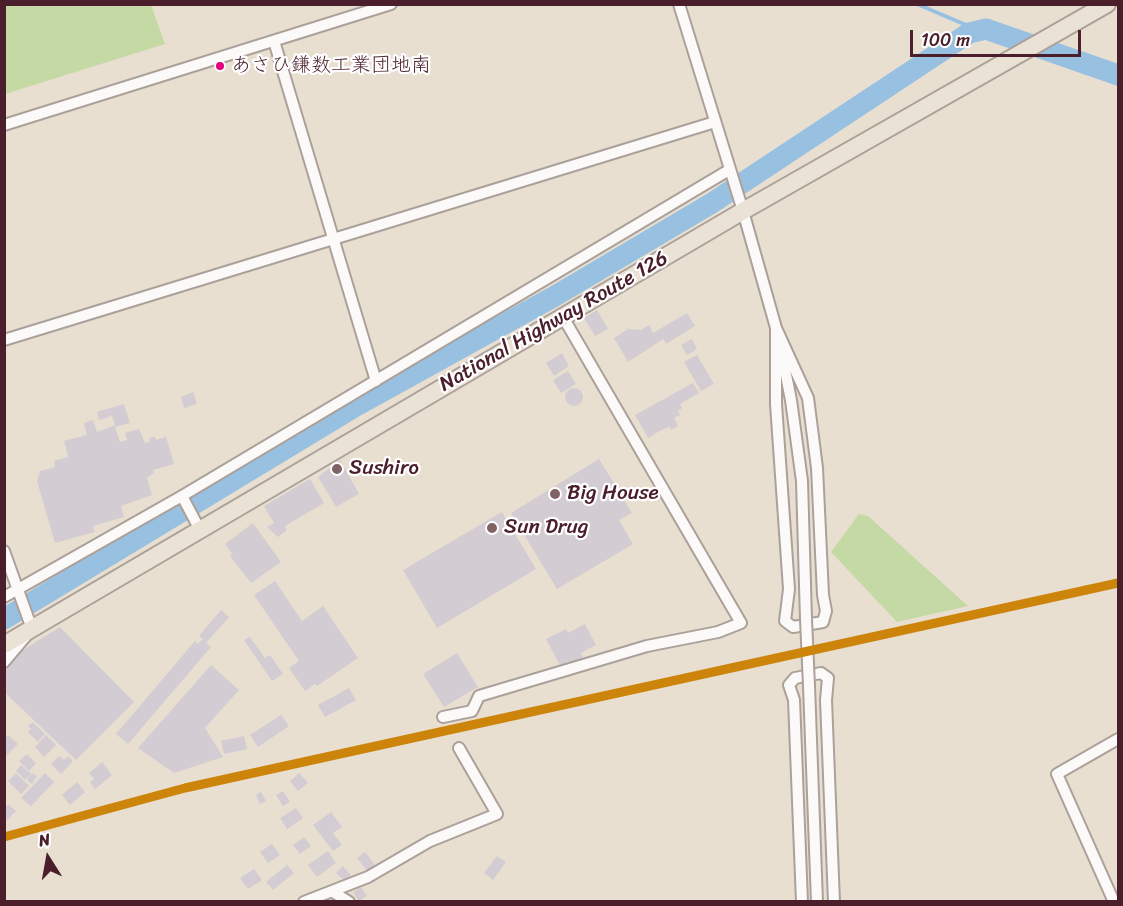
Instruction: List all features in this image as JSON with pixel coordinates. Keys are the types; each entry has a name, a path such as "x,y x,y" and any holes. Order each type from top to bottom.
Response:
{"highway":[{"name":"National Highway Route 126","path":"4,645 30,623 200,530 743,211 1107,4"}],"street":[{"path":"4,125 391,4"},
{"path":"679,4 743,211 776,328 791,400 802,481 817,902"},
{"path":"274,41 376,381"},
{"path":"4,340 715,122"},
{"path":"4,597 182,496 730,172"},
{"path":"443,717 472,711 479,696 647,646 718,632 741,623 563,317"},
{"path":"776,328 808,398 817,468 823,595 826,611 822,622 793,627 785,621 789,589 776,404 776,328"},
{"path":"182,496 200,530"},
{"path":"4,551 30,623 4,662"},
{"path":"802,902 794,700 789,685 795,678 821,673 828,678 826,700 834,902"},
{"path":"1113,899 1057,774 1119,740"},
{"path":"304,902 368,877 430,841 497,814 459,748"},
{"path":"333,892 349,902"}],"green space":[{"path":"5,4 151,5 165,44 5,94"},
{"path":"859,514 868,516 968,606 897,622 831,552"}],"building":[{"path":"597,310 608,329 595,336 584,318"},
{"path":"687,313 695,326 666,344 663,339 628,362 614,338 628,329 641,330 649,325 653,333"},
{"path":"692,339 697,349 687,355 681,345"},
{"path":"562,353 569,366 554,376 546,363"},
{"path":"697,355 714,384 701,391 684,362"},
{"path":"568,371 576,384 561,393 553,380"},
{"path":"693,383 699,393 680,404 682,408 678,411 680,415 674,418 678,426 671,430 670,427 663,429 648,438 635,415"},
{"path":"574,388 580,391 583,397 580,403 574,406 568,403 565,397 568,391"},
{"path":"193,392 197,404 184,408 181,397"},
{"path":"124,404 130,423 115,427 120,442 127,440 125,433 139,429 145,443 150,442 149,438 155,437 156,440 166,437 174,464 153,470 154,473 147,478 152,495 121,506 124,517 93,526 95,532 55,543 37,481 40,471 55,467 54,461 68,457 64,441 87,435 84,423 93,420 97,432 115,425 112,416 99,420 97,412"},
{"path":"599,459 632,513 619,520 633,544 557,589 511,513"},
{"path":"340,460 359,494 336,507 318,477"},
{"path":"310,479 324,503 285,526 287,530 278,537 267,527 274,523 264,506"},
{"path":"502,512 536,569 437,628 403,570"},
{"path":"253,523 281,562 251,583 230,556 232,554 225,544"},
{"path":"275,581 302,621 323,606 358,658 317,686 315,684 305,691 289,668 299,661 254,595"},
{"path":"221,610 229,617 206,643 211,647 128,744 116,734 195,641 198,644 203,639 199,636"},
{"path":"585,624 596,645 581,653 583,657 562,669 546,639 566,629 568,633"},
{"path":"60,627 134,702 76,760 4,692 4,670 23,650"},
{"path":"250,637 265,658 270,655 283,674 272,681 244,640"},
{"path":"457,653 478,687 444,707 423,674"},
{"path":"211,665 239,690 205,728 223,757 174,773 138,748"},
{"path":"349,688 356,700 325,717 318,705"},
{"path":"281,715 289,726 258,747 250,735"},
{"path":"33,722 45,734 38,742 28,732 31,729 28,726"},
{"path":"8,735 18,744 4,758 4,738"},
{"path":"46,735 56,745 44,757 35,747"},
{"path":"244,736 247,749 224,754 221,741"},
{"path":"27,754 36,763 29,771 19,761"},
{"path":"59,756 64,760 68,756 73,761 61,774 51,764"},
{"path":"102,762 112,775 95,789 90,782 94,779 89,773"},
{"path":"21,765 31,774 25,780 16,771"},
{"path":"16,773 29,786 21,794 8,781"},
{"path":"32,773 37,776 32,784 27,780"},
{"path":"45,773 54,782 31,806 21,798"},
{"path":"299,773 308,783 298,791 290,781"},
{"path":"77,782 85,792 70,805 62,795"},
{"path":"283,791 290,802 283,806 276,795"},
{"path":"261,792 266,801 260,804 256,795"},
{"path":"9,805 16,811 4,823 4,806"},
{"path":"296,808 303,818 287,829 280,818"},
{"path":"331,812 342,827 333,833 342,845 333,851 313,825"},
{"path":"304,837 311,846 300,854 293,845"},
{"path":"272,844 280,855 268,863 260,852"},
{"path":"328,851 336,863 317,877 308,865"},
{"path":"365,852 375,865 367,871 357,858"},
{"path":"497,856 506,862 493,880 484,873"},
{"path":"287,865 294,873 273,890 266,882"},
{"path":"343,866 351,875 345,881 336,873"},
{"path":"254,869 262,880 248,889 240,878"},
{"path":"361,887 367,896 359,901 353,892"}],"waterway":[{"path":"917,4 980,31"},
{"path":"4,619 356,406 555,296 712,203 969,33 986,29 1118,75"}],"transit line":[{"path":"4,837 185,788 1118,583"}],"place":[{"name":"あさひ鎌数工業団地南","path":"220,66"},
{"name":"Sushiro","path":"337,469"},
{"name":"Big House","path":"555,494"},
{"name":"Sun Drug","path":"492,528"}]}
